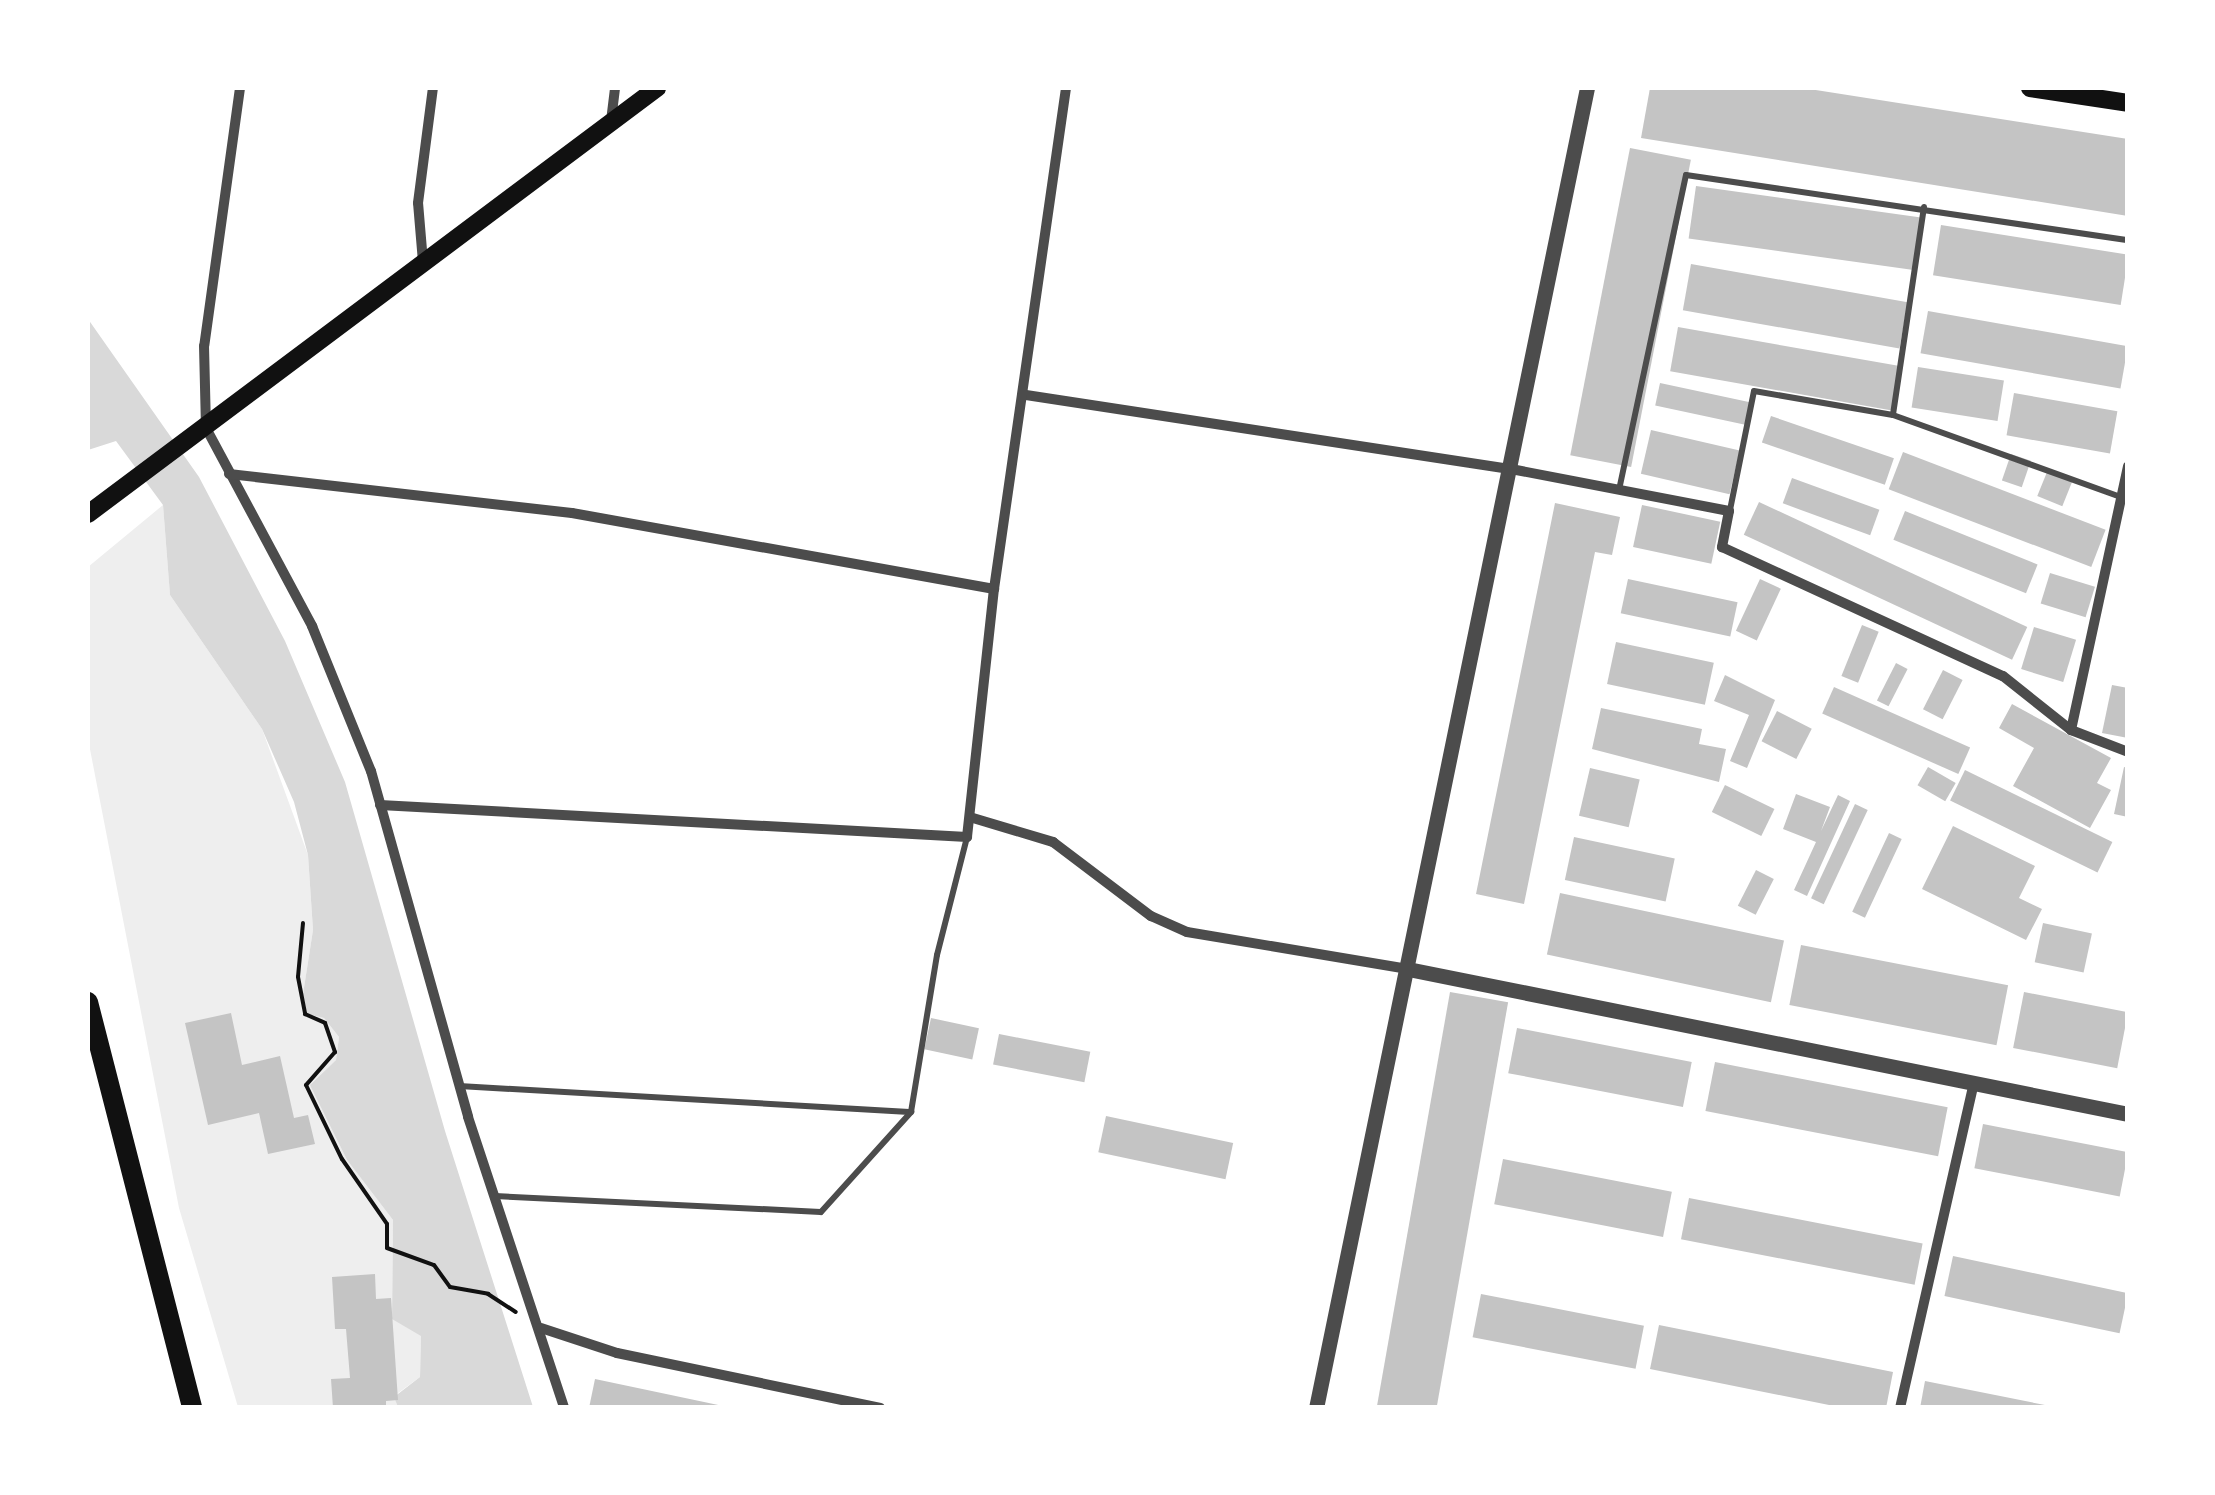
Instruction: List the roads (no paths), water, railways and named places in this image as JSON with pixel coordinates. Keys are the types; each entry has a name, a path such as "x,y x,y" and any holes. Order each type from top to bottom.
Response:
{"main road":[{"path":"88,514 657,88"},
{"path":"2030,88 2128,103"},
{"path":"88,1002 192,1408"}],"street":[{"path":"240,88 204,346 205,428 312,626 380,805 459,1086 564,1408"},
{"path":"424,263 418,203 434,88"},
{"path":"610,122 615,88"},
{"path":"380,805 967,836 973,818 994,589 1026,394 1066,88"},
{"path":"1316,1408 1587,88"},
{"path":"1026,394 1511,469 1729,511 1722,547 2003,676 2071,730 2128,752"},
{"path":"2071,730 2128,466"},
{"path":"229,474 572,513 994,589"},
{"path":"973,818 1053,842 1151,916 1187,932 1408,969 2128,1114"},
{"path":"1900,1408 1974,1083"},
{"path":"541,1328 617,1353 880,1408"}],"lane":[{"path":"1619,490 1686,175 2128,240"},
{"path":"1893,415 1924,207"},
{"path":"1729,511 1754,391 1893,415 2121,497"},
{"path":"495,1196 821,1212 911,1112 937,955 967,836"},
{"path":"459,1086 911,1112"}]}
